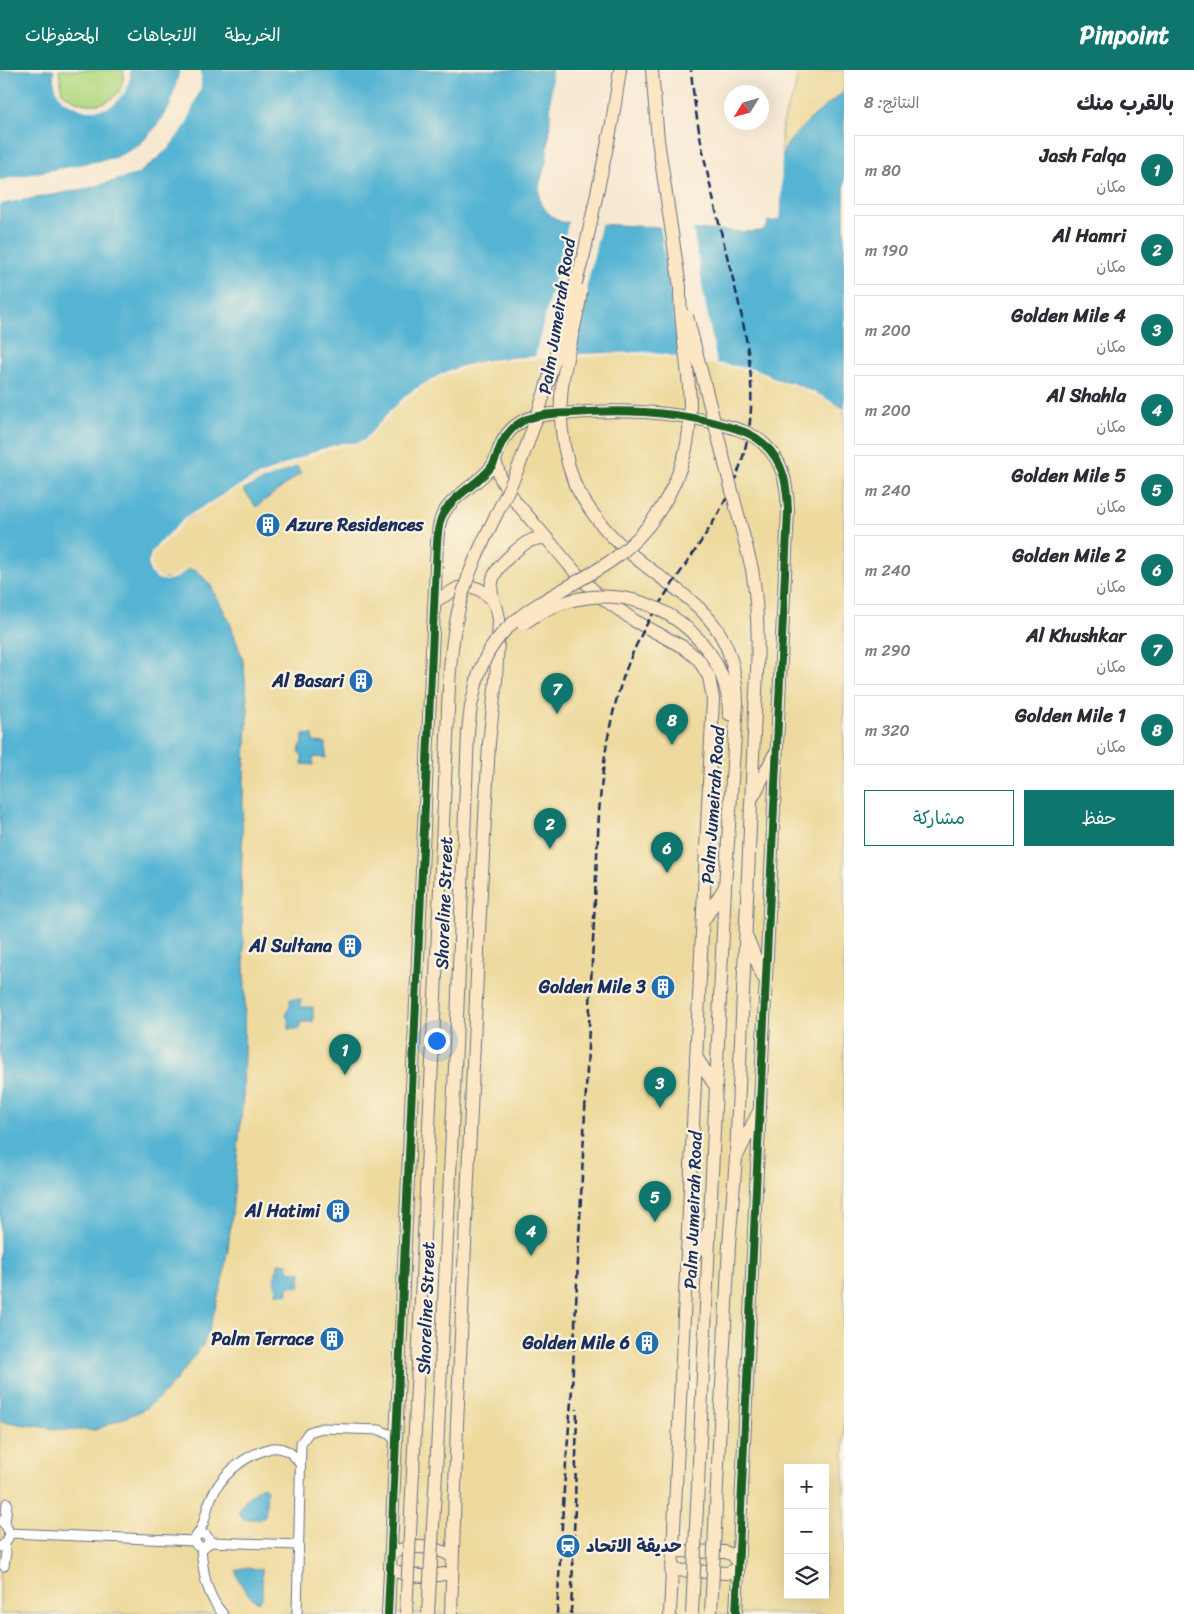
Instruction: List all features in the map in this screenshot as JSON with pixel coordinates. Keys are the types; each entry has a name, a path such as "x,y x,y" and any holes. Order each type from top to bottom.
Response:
{"main road":[{"name":"Palm Jumeirah Road","path":"620,70 609,142 584,254 580,297 564,372 561,398 564,448 575,485 591,511 610,534 632,555 695,603 710,619 722,638 731,659 737,692 724,887 692,1614"},
{"name":"Palm Jumeirah Road","path":"652,70 659,149 680,287 752,569 757,602 758,635 752,800 736,1158 729,1245 711,1614"},
{"name":"Shoreline Street","path":"406,1614 439,888 452,651 460,603 470,572 508,492 530,437 546,389 584,254"},
{"name":"Shoreline Street","path":"428,1614 456,1046 469,719 477,680 488,653 514,620 542,601 604,565 627,548 656,516 671,492 686,451 691,408 681,320 680,287"},
{"path":"388,1614 437,543 442,516 450,505 490,468 506,435 520,422 538,416 583,412 633,411 694,418 742,430 758,439 772,451 781,467 787,488 788,510 760,1070 760,1108 736,1614"},
{"path":"495,461 501,479 510,495 576,573 598,595 635,622 691,652 705,668 709,677 713,699 670,1614"},
{"path":"451,1614 479,930 489,743 496,680 499,624 491,586 497,568 527,542 536,538 546,538"},
{"path":"435,601 458,588 472,587 485,593 494,604"},
{"path":"477,680 506,640 524,623 551,607 581,598 619,597 654,606 676,617 686,625 710,652 723,678 728,697 728,750 732,768"},
{"path":"752,800 776,751"},
{"path":"702,922 724,887"},
{"path":"420,913 439,888"},
{"path":"462,899 479,930"},
{"path":"745,932 765,981"},
{"path":"456,1046 470,1018 475,1013"},
{"path":"414,1044 432,1073"},
{"path":"696,1057 716,1086"},
{"path":"736,1158 760,1108"},
{"path":"449,1161 467,1189"},
{"path":"686,1269 710,1228"},
{"path":"404,1278 424,1248"},
{"path":"391,1554 411,1547 422,1546 452,1556"},
{"path":"672,1551 725,1552 733,1555 738,1565"},
{"path":"671,1570 727,1573 738,1565"},
{"path":"390,1569 416,1576 434,1576 452,1572"}],"street":[{"path":"297,1614 300,1464 303,1439 309,1432 317,1428 380,1430 390,1434 396,1441"},
{"path":"223,1614 206,1585 198,1541 215,1491 227,1474 243,1460 262,1451 276,1448 292,1454 300,1464"},
{"path":"4,1566 6,1552 2,1546 9,1533 2,1522 7,1503"},
{"path":"9,1533 198,1541 206,1546 209,1542 298,1545"}],"green space":[{"path":"59,70 124,70 123,82 118,92 111,99 102,103 82,103 62,92"}],"sand":[{"path":"798,70 844,70 844,92 810,121 782,155 781,132 788,105 794,94"},
{"path":"646,352 759,370 792,383 844,409 844,1614 0,1614 0,1421 95,1430 143,1410 160,1397 188,1366 228,1251 243,1095 245,991 241,896 243,794 248,708 243,661 230,623 211,586 176,578 157,579 150,572 151,553 171,531 227,492 318,450 395,406 441,374 488,360"}],"water":[{"path":"0,70 54,70 54,80 63,101 89,110 115,104 130,78 130,70 180,70 170,106 156,127 139,146 115,158 0,180"},
{"path":"201,70 552,70 548,144 539,188 539,198 549,214 561,222 744,232 762,231 767,226 768,221 779,219 781,212 781,164 785,149 808,122 844,92 844,409 794,383 777,379 768,374 691,358 622,352 488,360 462,366 441,374 410,392 364,440 356,443 342,443 318,450 251,479 227,492 186,517 151,553 148,563 150,572 157,579 167,581 176,578 188,569 198,571 211,586 230,623 243,661 248,708 243,794 241,896 245,991 243,1095 232,1215 223,1279 212,1320 204,1343 174,1382 160,1397 143,1410 95,1430 64,1430 0,1421 0,204 85,188 138,173 163,154 182,129 195,101"},
{"path":"297,466 301,473 256,507 243,489"},
{"path":"303,734 313,735 313,742 326,743 326,758 313,757 313,765 302,764 302,756 299,752 303,743"},
{"path":"290,999 301,999 300,1007 313,1007 313,1022 300,1022 300,1029 289,1029 289,1021 286,1016 290,1007"},
{"path":"278,1263 288,1264 288,1271 301,1272 300,1287 288,1286 288,1294 277,1293 274,1280"},
{"path":"263,1486 267,1489 265,1517 260,1519 243,1519 239,1514 241,1506 251,1494"},
{"path":"242,1568 262,1569 262,1599 260,1601 255,1601 240,1583 236,1570"}],"pier":[{"path":"54,70 57,70 59,91 65,99 83,107 95,108 114,102 126,84 128,70 130,70 130,78 125,92 115,104 107,108 83,110 63,101 57,92"},
{"path":"180,70 183,70 182,76 173,107 158,129 141,148 116,161 0,183 0,180 115,158 139,146 156,127 170,106"},
{"path":"199,70 201,70 201,87 186,125 168,149 137,174 91,187 0,204 0,202 90,185 136,171 166,147 184,124 198,86"},
{"path":"552,70 554,70 552,134 550,157 547,158 550,134"},
{"path":"782,150 781,212 779,219 768,221 777,217 780,154"},
{"path":"569,220 602,221 571,354 646,352 680,357 660,225 693,227 717,363 759,370 776,380 792,383 822,396 844,409 844,411 821,398 791,385 775,382 759,373 691,361 645,355 622,355 488,362 463,369 426,385 397,407 365,442 319,453 252,481 228,494 188,519 153,554 151,563 153,571 159,577 166,579 175,576 188,567 188,569 176,578 166,581 157,579 150,572 148,563 151,553 161,541 186,517 227,492 251,479 318,450 342,443 356,443 364,440 410,392 441,374 462,366 488,360 535,356"},
{"path":"296,464 299,465 240,490 242,487"}],"railway":[{"path":"557,1614 572,1389 599,813 608,736 613,712 628,664 651,617 704,538 728,496 744,453 749,427 751,374 743,322 704,157 696,114 691,70"},
{"path":"571,1614 577,1409"}],"cycle path":[{"path":"388,1614 439,524 441,517 453,501 492,466 503,441 517,425 527,419 544,415 610,411 667,414 705,420 745,432 764,444 776,458 783,474 787,492 788,510 736,1614"}],"place":[{"name":"Azure Residences","path":"268,525"},
{"name":"Al Basari","path":"361,681"},
{"name":"Al Khushkar","path":"557,714"},
{"name":"Golden Mile 1","path":"672,745"},
{"name":"Al Hamri","path":"550,849"},
{"name":"Golden Mile 2","path":"667,873"},
{"name":"Al Sultana","path":"350,946"},
{"name":"Golden Mile 3","path":"663,987"},
{"name":"Jash Falqa","path":"345,1075"},
{"name":"Golden Mile 4","path":"660,1108"},
{"name":"Al Hatimi","path":"338,1211"},
{"name":"Golden Mile 5","path":"655,1222"},
{"name":"Al Shahla","path":"531,1256"},
{"name":"Palm Terrace","path":"332,1339"},
{"name":"Golden Mile 6","path":"647,1343"},
{"name":"حديقة الاتحاد","path":"568,1546"}]}
